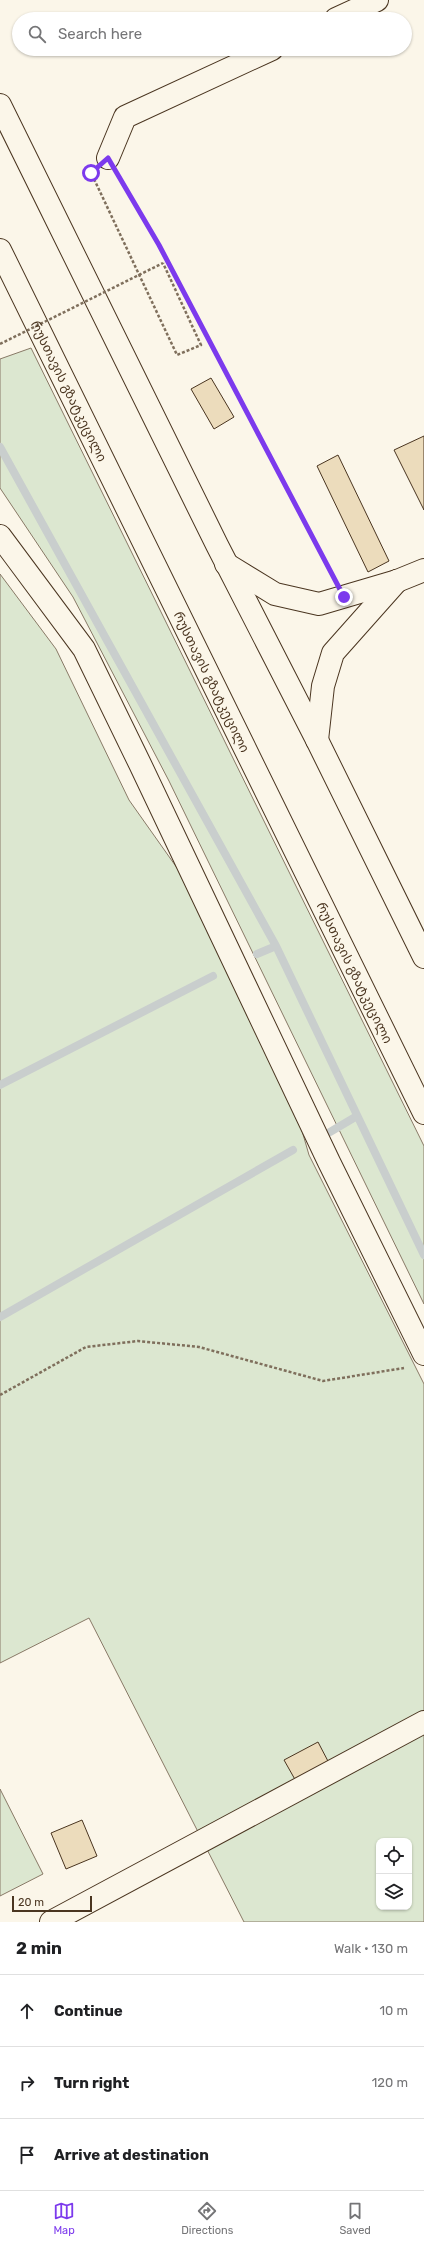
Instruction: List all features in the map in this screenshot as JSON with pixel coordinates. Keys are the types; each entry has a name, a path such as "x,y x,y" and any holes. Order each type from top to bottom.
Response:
{"main road":[{"path":"351,12 377,0"},
{"path":"108,158 125,117 257,56"},
{"path":"0,105 226,564 317,740 424,957"},
{"name":"რუსთავის გზატკეცილი","path":"0,250 424,1113"},
{"path":"0,536 84,649 329,1162 417,1360"},
{"path":"226,564 275,594 319,604 397,581 424,570"},
{"path":"317,740 323,686 333,653 397,581"},
{"path":"51,1922 424,1722"}],"path":[{"path":"0,344 163,263 201,345 177,355 91,173 108,158 159,245 344,597"},
{"path":"0,1395 86,1347 138,1341 199,1347 323,1381 384,1372 417,1360"}],"green space":[{"path":"31,348 424,1146 424,1304 169,781 73,597 0,488 0,359"},
{"path":"0,574 56,649 129,800 199,899 285,1072 309,1155 424,1384 424,1922 244,1922 89,1618 0,1663"},
{"path":"0,1789 43,1874 0,1896"}],"building":[{"path":"211,378 234,417 214,429 191,389"},
{"path":"424,436 424,510 394,450"},
{"path":"338,455 389,561 368,572 317,466"},
{"path":"318,1742 330,1765 297,1783 284,1760"},
{"path":"82,1820 97,1856 66,1869 51,1833"}],"waterway":[{"path":"0,447 276,946 424,1255"},
{"path":"257,954 276,946"},
{"path":"0,1085 213,976"},
{"path":"330,1132 357,1116"},
{"path":"0,1317 293,1150"}],"route":[{"path":"91,173 108,158 159,245 344,597"}]}
